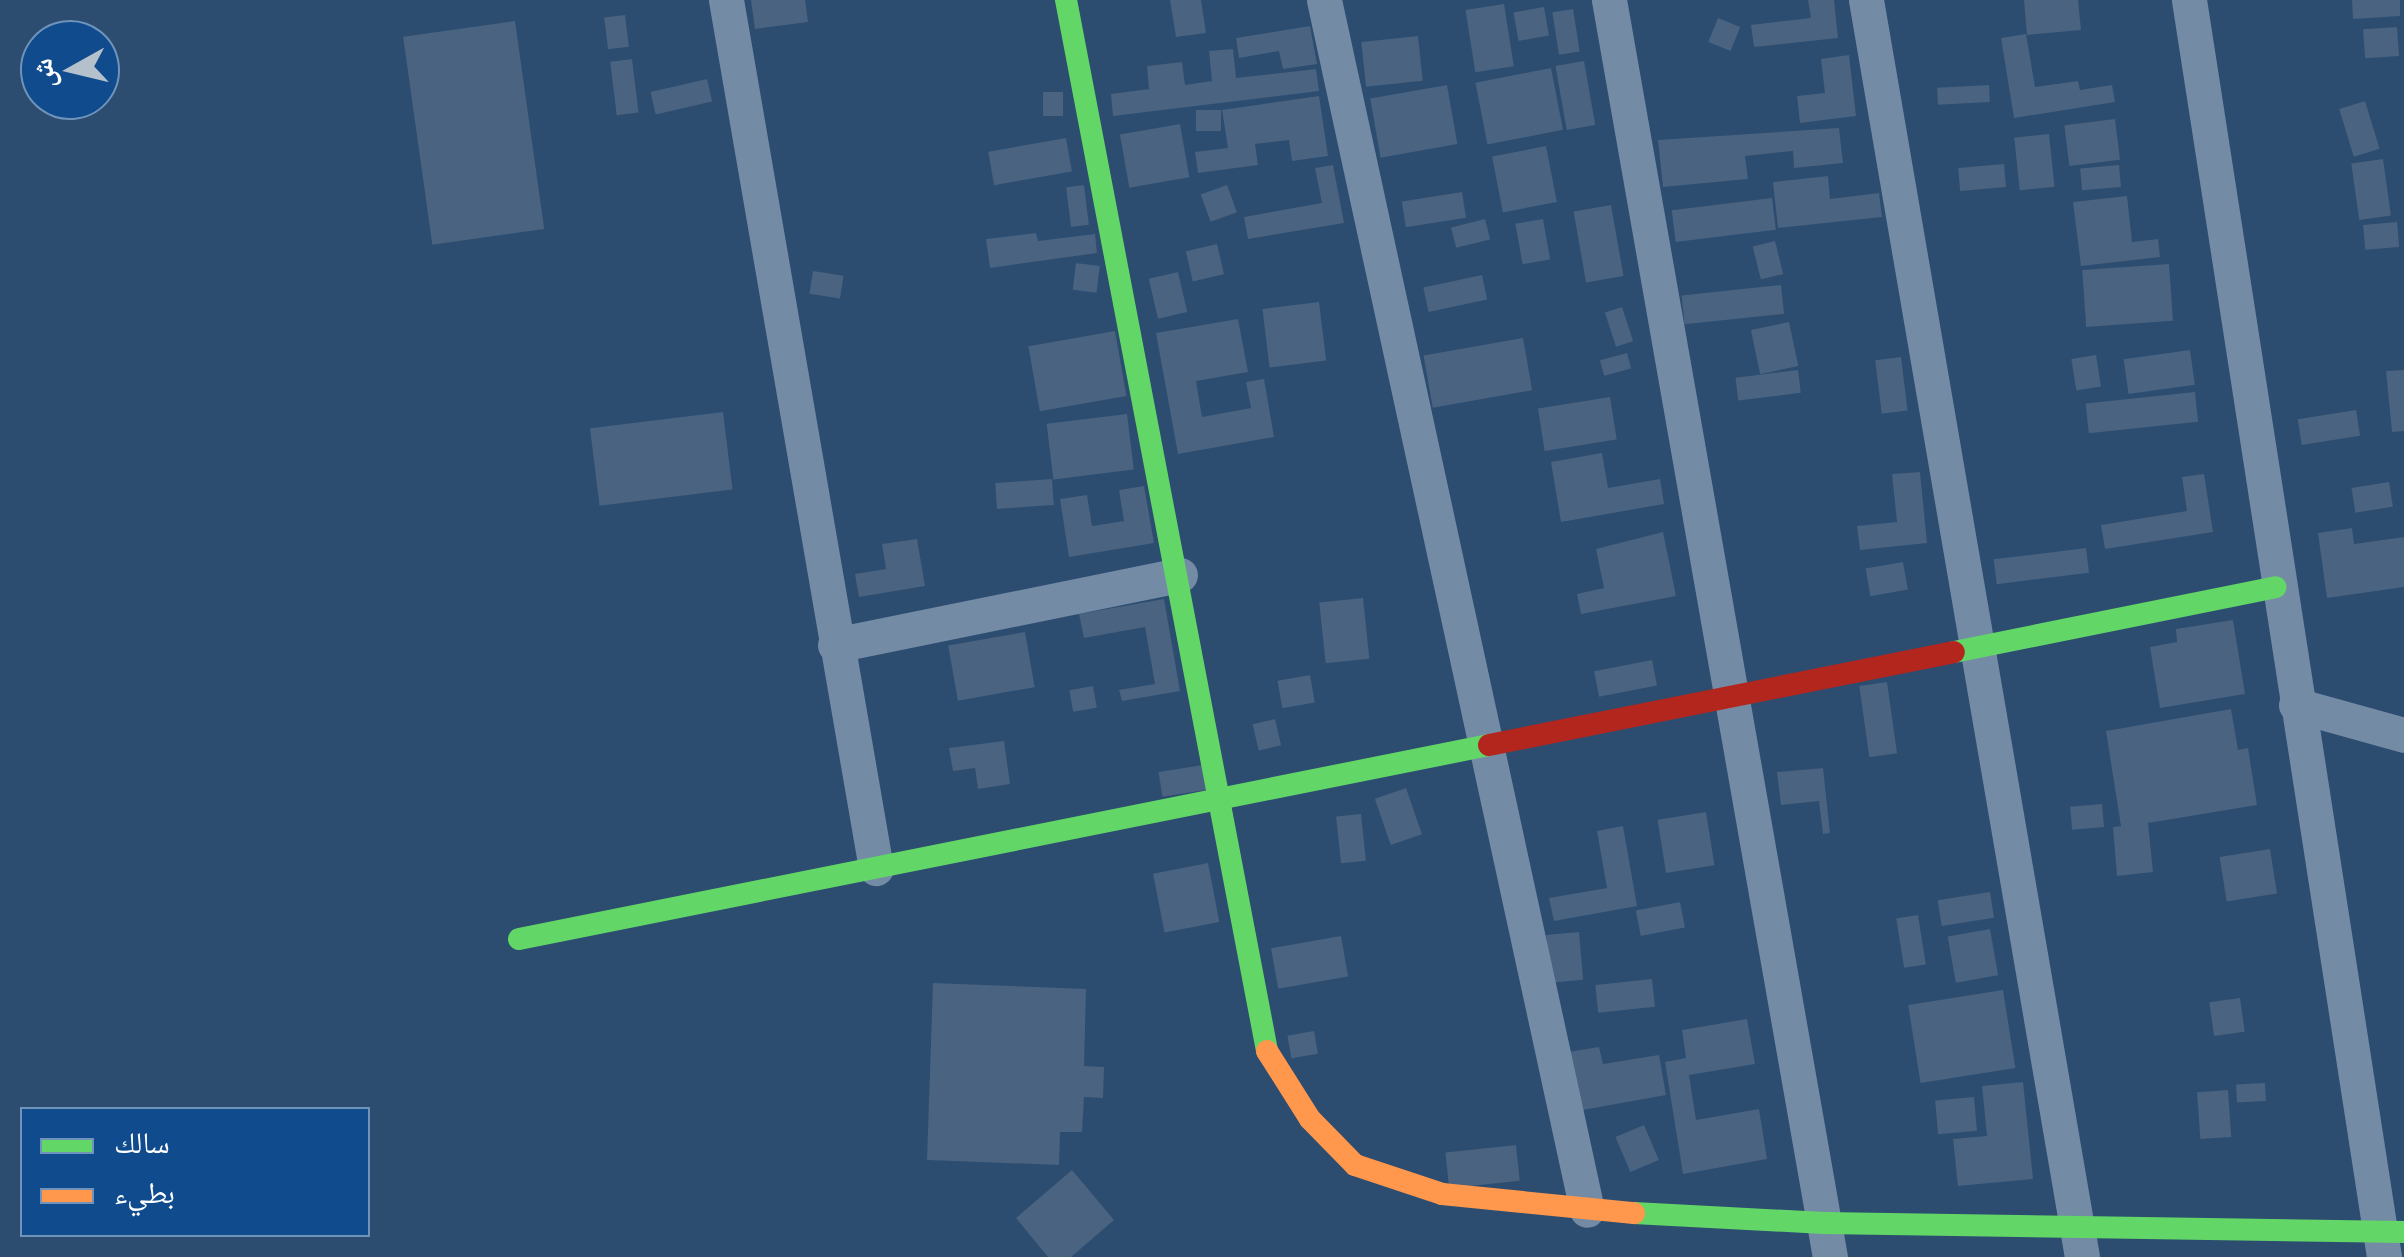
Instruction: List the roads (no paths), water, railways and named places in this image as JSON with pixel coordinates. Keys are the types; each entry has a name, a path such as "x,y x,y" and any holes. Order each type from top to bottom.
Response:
{"street":[{"path":"726,0 834,645 876,868"},
{"path":"1066,0 1180,575 1268,1056 1310,1119 1355,1165 1442,1194 1827,1240 2390,1241 2276,587 2188,0"},
{"path":"1324,0 1588,1210"},
{"path":"1609,0 1827,1240"},
{"path":"1866,0 2079,1242"},
{"path":"834,645 1180,575"},
{"path":"519,939 2276,587"},
{"path":"2296,704 2404,735"}]}
